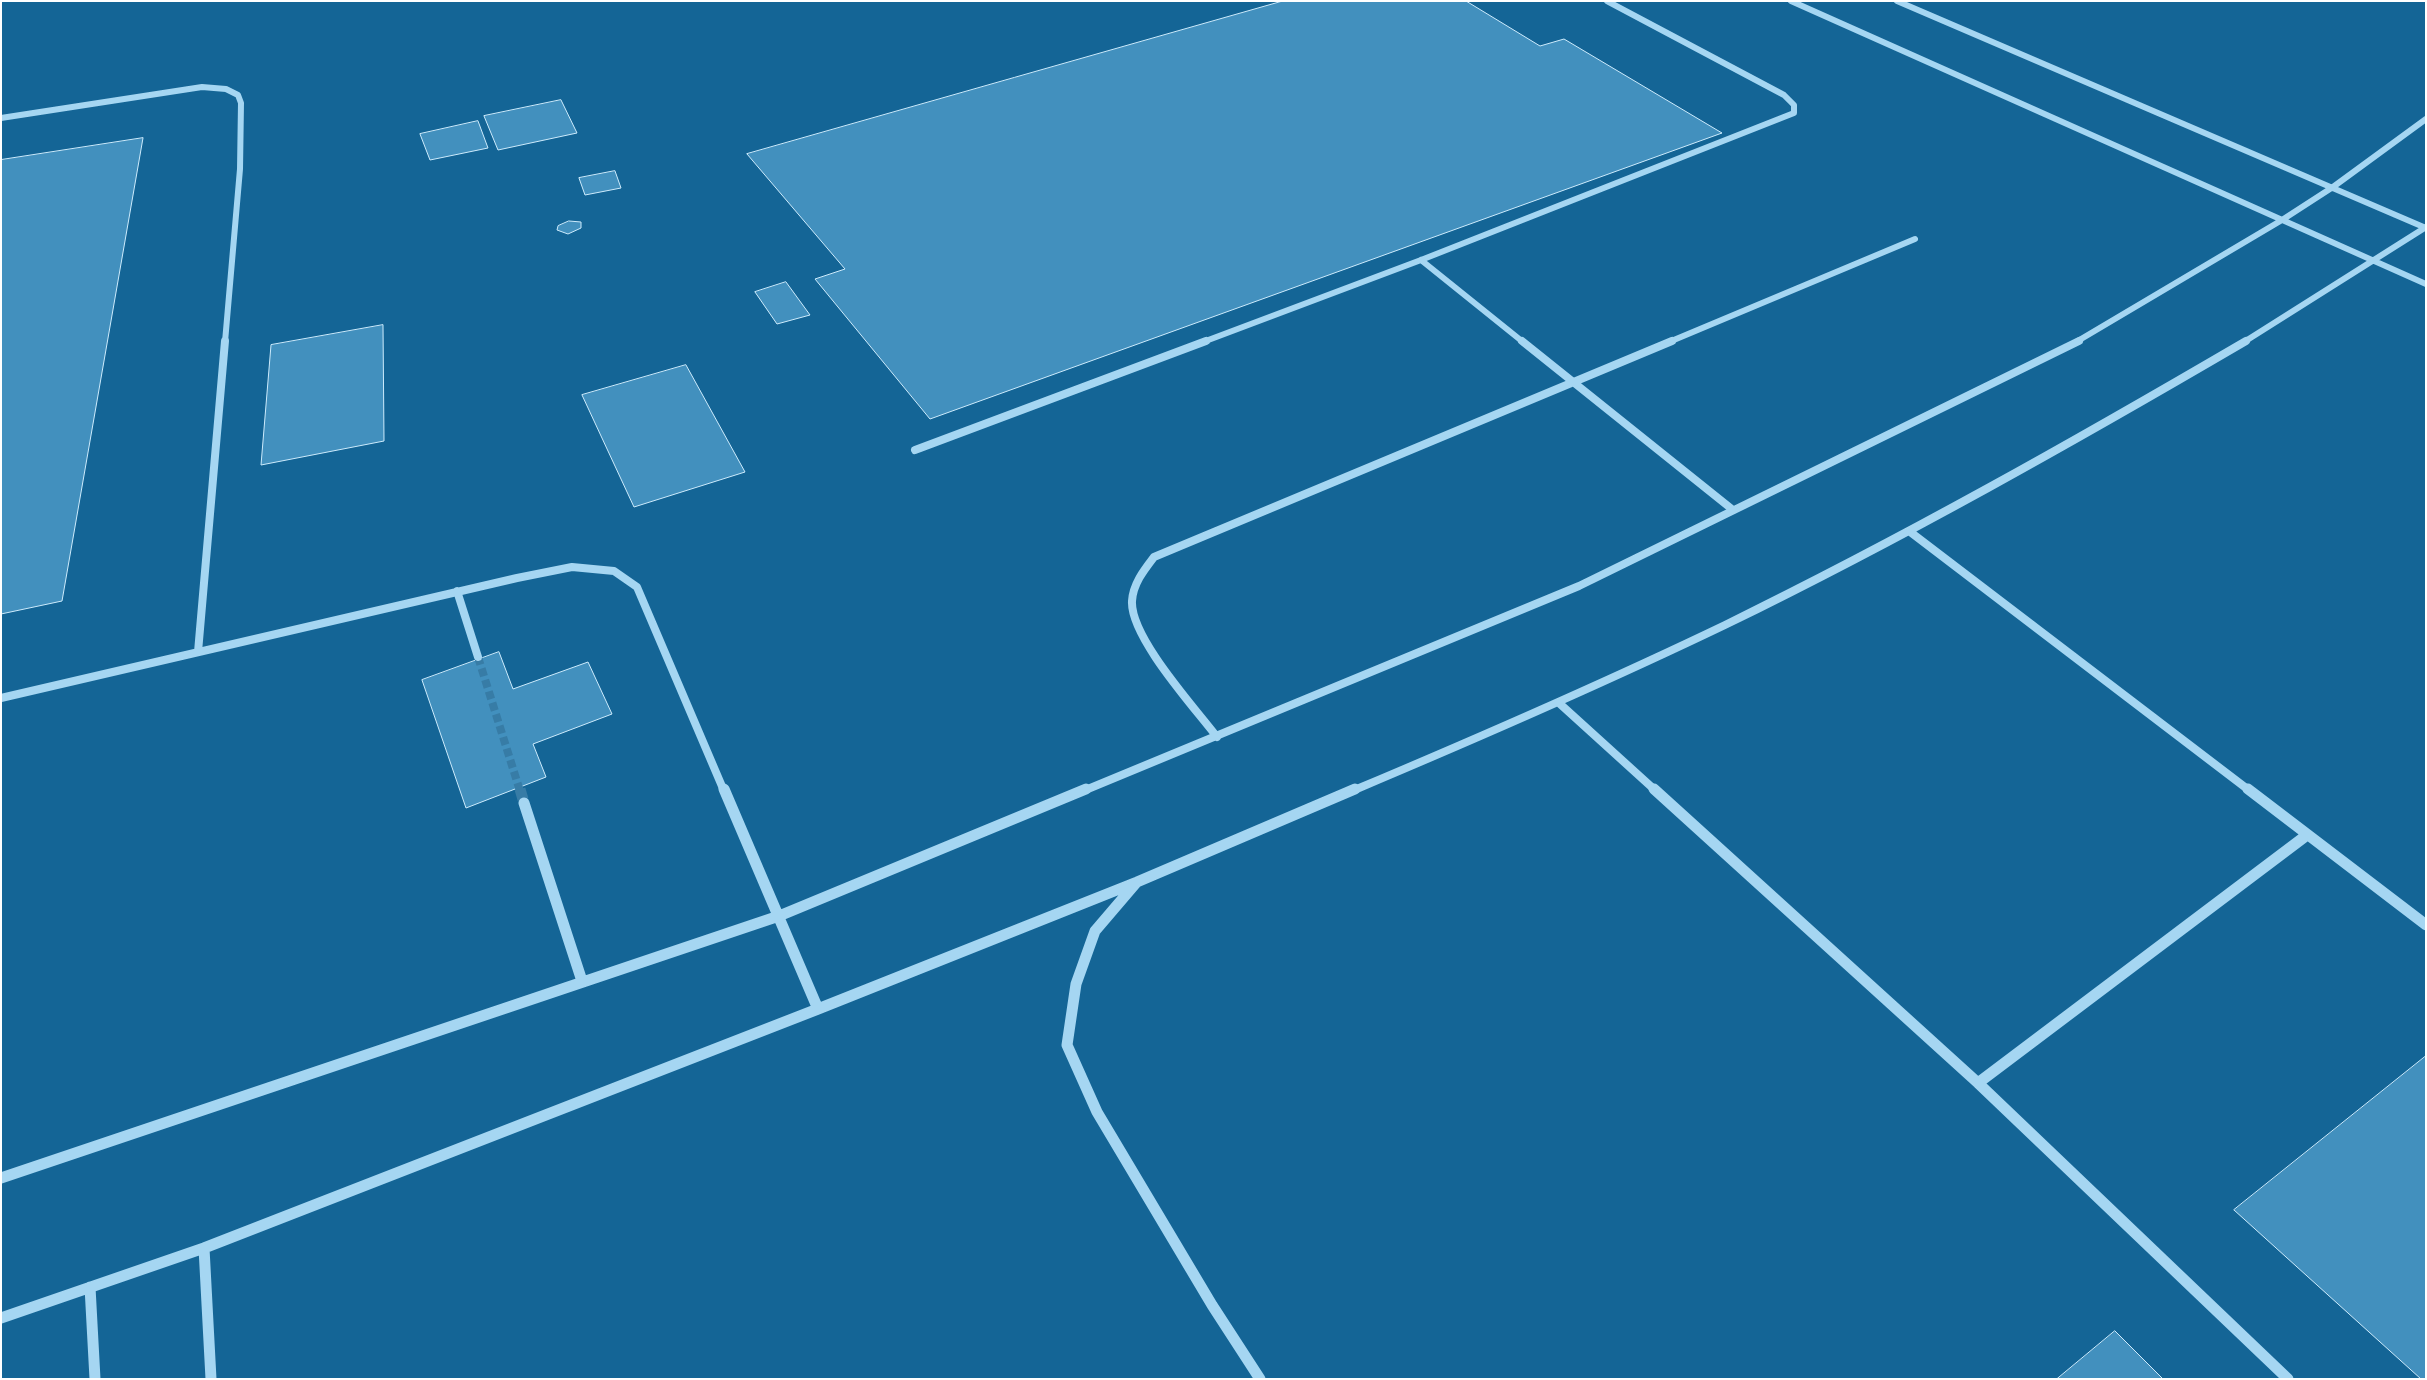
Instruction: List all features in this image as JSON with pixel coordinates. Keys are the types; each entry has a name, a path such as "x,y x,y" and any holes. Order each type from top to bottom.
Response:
{"lane":[{"path":"916,450 1421,260 1794,113 1794,105 1784,95 1607,1"},
{"path":"1791,1 2426,284"},
{"path":"1898,1 2426,227"},
{"path":"1,118 202,87 226,89 238,95 241,103 240,169 198,652"},
{"path":"1,1178 779,916 1217,737 1579,586 2073,344 2282,220 2333,187 2426,119"},
{"path":"1,1318 204,1248 818,1009 1137,882 1559,703 1726,624 1909,531 2052,454 2247,340 2426,227"},
{"path":"1217,737 1139,632 1132,608 1138,578 1154,557 1915,239"},
{"path":"1421,260 1733,510"},
{"path":"1909,531 2426,925"},
{"path":"1,698 457,591 572,566 614,571 637,587 818,1009"},
{"path":"457,591 478,657"},
{"path":"1559,703 1978,1084 2288,1379"},
{"path":"524,803 582,981"},
{"path":"1978,1084 2307,835"},
{"path":"1137,882 1095,931 1076,984 1067,1045 1097,1112 1212,1305 1260,1379"},
{"path":"204,1248 211,1379"},
{"path":"90,1287 95,1379"}],"building":[{"path":"1283,1 1466,1 1540,46 1564,39 1722,133 930,419 815,279 845,269 747,154"},
{"path":"561,100 577,133 498,150 484,116"},
{"path":"478,121 488,148 430,160 420,134"},
{"path":"143,138 62,601 1,614 1,160"},
{"path":"615,171 621,188 585,195 579,178"},
{"path":"569,221 581,222 581,228 568,234 557,230 558,226"},
{"path":"786,282 810,315 777,324 755,292"},
{"path":"383,325 384,441 261,465 271,345"},
{"path":"686,365 745,472 634,507 582,395"},
{"path":"499,652 513,689 588,662 612,714 533,744 546,777 466,808 422,680"},
{"path":"2426,1056 2426,1379 2421,1379 2234,1210"},
{"path":"2115,1331 2163,1379 2057,1379"}],"tunnel":[{"path":"478,657 520,791"},
{"path":"520,789 524,803"}]}
